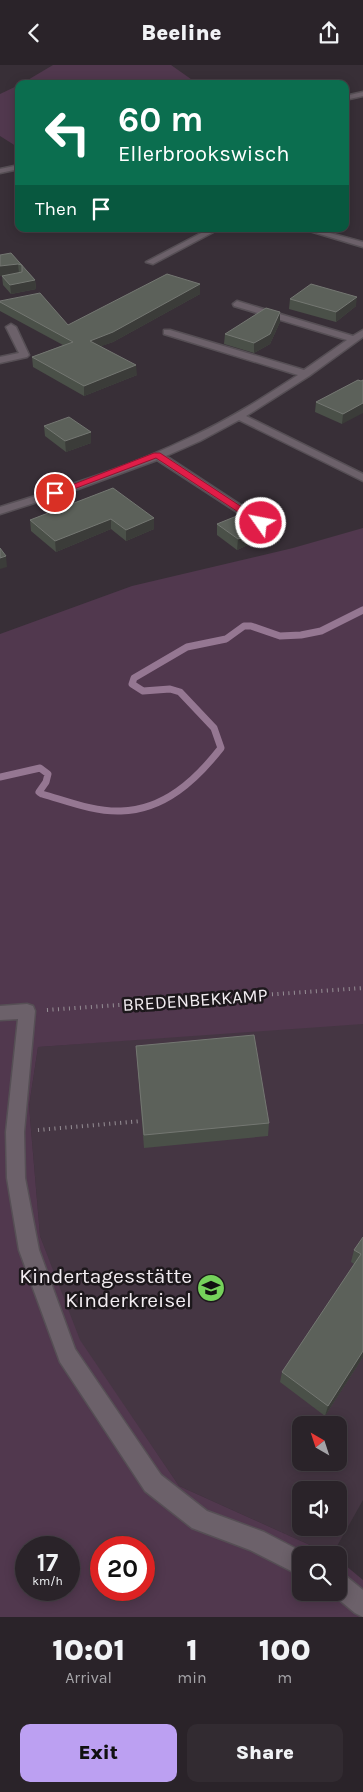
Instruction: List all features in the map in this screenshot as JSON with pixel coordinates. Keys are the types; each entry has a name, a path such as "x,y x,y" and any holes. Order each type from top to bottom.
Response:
{"street":[{"path":"349,97 363,94"},
{"path":"0,171 15,168"},
{"path":"150,262 209,232"},
{"path":"318,232 363,245"},
{"path":"237,304 359,336"},
{"path":"0,359 24,355 11,327"},
{"path":"167,332 306,374"},
{"path":"0,511 74,487 196,439 238,417 306,374 359,336"},
{"path":"238,417 363,478"},
{"path":"157,455 261,523"},
{"path":"0,1013 27,1011 15,1132 16,1178 29,1250 67,1355 153,1483 200,1520 256,1540 292,1559"},
{"path":"347,1592 363,1605"}],"path":[{"name":"BREDENBEKKAMP","path":"27,1011 363,988"},
{"path":"15,1132 142,1121"}],"shaded area":[{"path":"53,65 171,65 192,80 28,80"},
{"path":"15,87 15,145 0,136 0,94"},
{"path":"363,528 363,1024 38,1047 29,1106 40,1236 80,1340 179,1486 312,1546 292,1546 292,1601 347,1601 347,1567 363,1580 363,1617 0,1617 0,634 132,586 293,548"},
{"name":"Kindertagesstätte Kinderkreisel","path":"351,1023 363,1024 363,1500 347,1528 347,1481 292,1481 292,1536 343,1536 337,1546 312,1546 179,1486 79,1340 40,1236 29,1106 38,1047"}],"building":[{"path":"11,253 22,265 0,266 0,255"},
{"path":"22,265 35,280 10,285 2,276 22,272"},
{"path":"167,274 200,284 113,332 90,341 136,365 84,386 32,357 73,342 0,302 40,293 68,325"},
{"path":"311,284 357,297 336,312 290,299"},
{"path":"266,308 280,312 270,334 254,343 225,334"},
{"path":"358,380 363,380 363,403 343,414 316,402"},
{"path":"69,417 91,432 65,441 44,426"},
{"path":"113,488 154,518 126,530 111,519 55,541 30,520"},
{"path":"249,511 270,524 238,539 217,524"},
{"path":"0,548 6,556 0,558"},
{"path":"254,1035 269,1123 144,1135 136,1046"},
{"path":"363,1237 363,1351 328,1406 282,1372 361,1254 354,1250"}],"waterway":[{"path":"0,777 40,768 48,774 46,782 39,792 71,803 101,810 121,811 137,809 165,799 190,782 221,748 214,728 180,692 170,689 143,691 132,684 134,678 187,647 226,639 244,626 251,626 280,636 301,635 321,631 363,610"}],"place":[{"name":"Kindertagesstätte Kinderkreisel","path":"211,1288"}],"route":[{"path":"55,493 157,455 261,523"}]}
